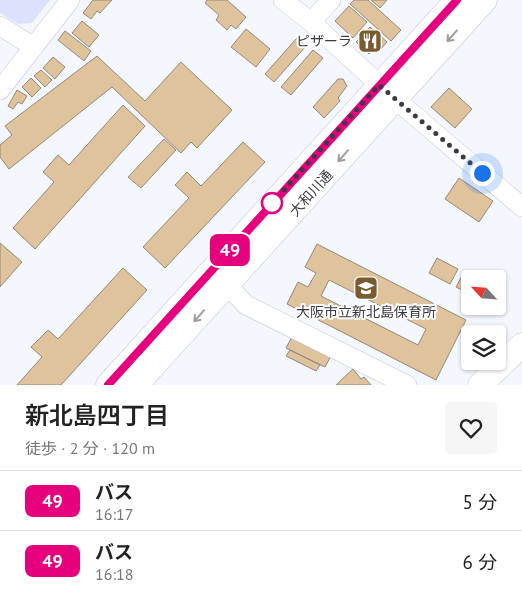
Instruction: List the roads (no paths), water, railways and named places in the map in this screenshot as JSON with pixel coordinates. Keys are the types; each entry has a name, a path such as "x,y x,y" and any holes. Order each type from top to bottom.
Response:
{"street":[{"path":"0,90 70,0"},
{"path":"283,0 311,22 387,92 522,207"},
{"path":"311,22 331,0"},
{"name":"大和川通","path":"136,385 227,285 387,92 457,0"},
{"name":"大和川通","path":"108,385 387,92 485,0"},
{"path":"0,26 34,47"},
{"path":"227,285 246,305 407,385"},
{"path":"480,385 522,345"}],"place":[{"name":"ピザーラ","path":"370,41"},
{"name":"大阪市立新北島保育所","path":"366,288"}]}
